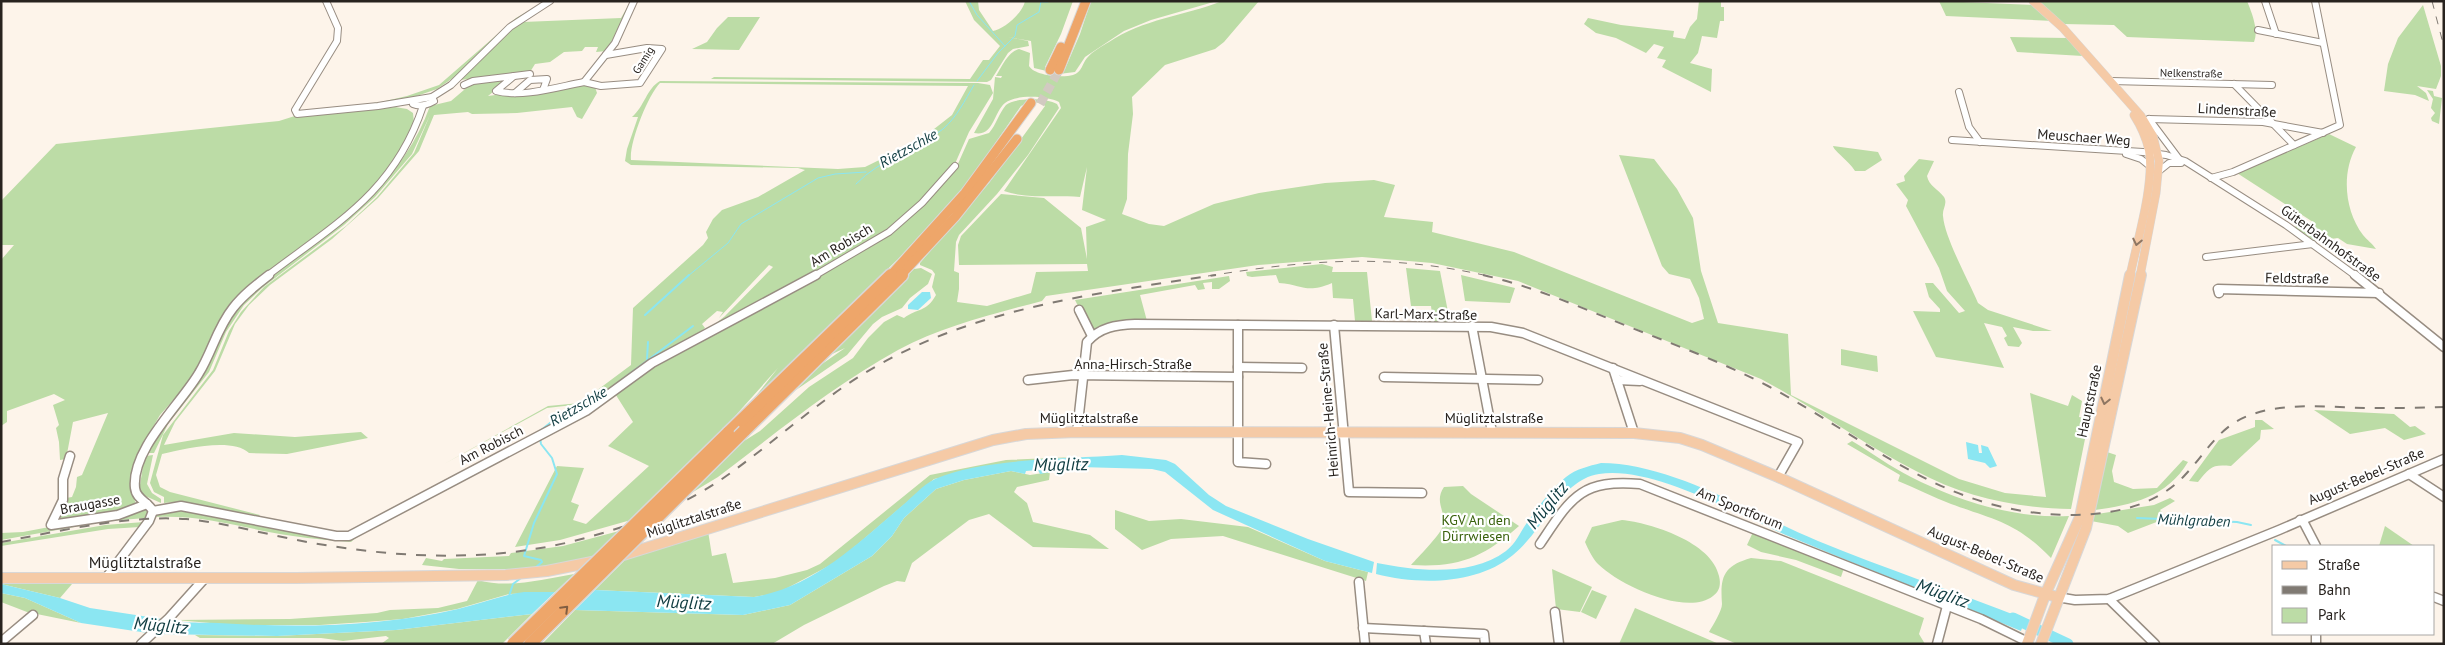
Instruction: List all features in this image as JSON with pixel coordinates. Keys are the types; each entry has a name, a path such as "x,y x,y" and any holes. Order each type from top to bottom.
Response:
{"highway":[{"path":"1078,1 1054,70 1086,1"},
{"path":"514,644 900,264 980,174 1036,104 984,183 948,225 868,308 530,644"}],"main road":[{"path":"2033,1 2063,28 2141,116 2153,136 2155,155"},
{"path":"2118,90 2155,155"},
{"name":"Hauptstraße","path":"2042,643 2057,597 2086,528 2142,268 2155,169 2155,155"},
{"name":"Hauptstraße","path":"2028,640 2045,596 2078,526 2155,169"},
{"name":"Müglitztalstraße","path":"1,578 204,578 506,575 531,573 566,568 651,548 1006,436 1077,432 1344,434 1634,433 1688,441 1800,487"},
{"name":"August-Bebel-Straße","path":"1800,487 2014,585 2045,596 2057,597"}],"street":[{"path":"326,1 338,28 338,41 295,110 297,114 335,111 414,101 421,97 432,97 451,85 510,28 550,1"},
{"path":"584,82 615,43 634,1"},
{"path":"2265,1 2276,34"},
{"path":"2211,178 2233,172 2340,125 2315,1"},
{"path":"2258,30 2323,43"},
{"name":"Gamig","path":"514,93 584,82 601,86 640,83 662,49 635,48 618,55 606,55"},
{"path":"464,85 473,81 530,74"},
{"path":"514,76 496,91 514,93 530,80 547,79 542,90"},
{"name":"Nelkenstraße","path":"2111,81 2272,85"},
{"path":"2234,84 2294,145"},
{"path":"1959,92 1969,127 1969,141"},
{"path":"414,101 413,104 415,106 423,106 434,101 432,97"},
{"path":"106,578 149,521 150,507 138,495 135,488 140,464 149,439 199,372 226,316 260,282 324,236 362,202 408,147 423,106"},
{"name":"Lindenstraße","path":"2180,161 2149,119 2271,123 2323,133"},
{"path":"1969,127 1980,142"},
{"path":"2126,150 2143,147 2143,132"},
{"name":"Meuschaer Weg","path":"1952,140 2126,150 2155,155"},
{"name":"Meuschaer Weg","path":"2016,144 2155,155"},
{"path":"2109,152 2138,158 2155,169 2180,161"},
{"name":"Güterbahnhofstraße","path":"2155,155 2180,161 2197,169 2313,244 2379,293 2444,347"},
{"name":"Am Robisch","path":"150,507 181,506 325,535 349,536 586,412 652,363 795,287 889,232 922,203 956,166"},
{"path":"2206,257 2313,244"},
{"name":"Feldstraße","path":"2219,293 2218,288 2379,293"},
{"path":"1077,432 1087,342 1092,336 1079,310"},
{"path":"1238,324 1238,462 1266,464"},
{"name":"Karl-Marx-Straße","path":"1092,336 1104,328 1120,325 1472,326 1507,329 1523,333 1798,442 1778,477"},
{"name":"Heinrich-Heine-Straße","path":"1334,325 1349,492 1422,493"},
{"path":"1472,326 1492,432"},
{"path":"1238,367 1302,368"},
{"path":"1613,368 1634,433"},
{"name":"Anna-Hirsch-Straße","path":"1028,380 1057,376 1238,377"},
{"path":"1384,377 1538,380"},
{"path":"1617,380 1644,381"},
{"name":"Braugasse","path":"70,456 63,479 63,500 51,525 118,515 150,507"},
{"name":"August-Bebel-Straße","path":"2057,597 2075,600 2109,599 2279,530 2444,459"},
{"path":"2409,474 2444,497"},
{"name":"Am Sportforum","path":"1540,544 1570,500 1581,492 1609,483 1640,484 2028,640"},
{"path":"2300,520 2304,523 2315,545"},
{"path":"141,644 169,618 204,578"},
{"path":"1359,582 1365,644"},
{"path":"2109,599 2155,644"},
{"path":"1937,644 1947,606"},
{"path":"1555,612 1559,644"},
{"path":"2,642 33,615"},
{"path":"1363,628 1484,634 1485,644"},
{"path":"1424,631 1426,644"}],"green space":[{"path":"546,1 505,29 456,76 437,89 411,98 319,112 321,108 329,109 381,102 407,96 439,85 516,18"},
{"path":"552,1 555,1 523,22 621,18 631,1 607,51 596,52 598,47 585,47 582,51 564,52 550,62 535,64 530,72 460,80 520,22"},
{"path":"965,1 978,1 979,10 993,31 1012,20 1024,6 1025,1 1073,1 1061,34 1045,67 1058,71 1065,69 1080,34 1091,1 1217,1 1151,20 1124,31 1085,57 1075,72 1059,74 1034,68 1031,41 1008,37 1028,41 1029,46 1013,49 1008,53 991,80 987,82 711,79 714,77 970,79 983,60 989,60 1000,46 974,20"},
{"path":"1222,1 1259,1 1224,42 1215,49 1165,65 1132,97 1133,114 1128,154 1127,199 1122,214 1149,224 1164,226 1214,204 1259,193 1325,183 1374,180 1395,185 1384,217 1433,222 1432,232 1514,252 1692,323 1704,319 1699,298 1690,279 1669,274 1662,266 1619,155 1654,159 1677,189 1693,218 1701,271 1718,323 1788,334 1791,395 1959,479 2005,493 2046,497 2030,393 2068,406 2072,395 2082,401 2079,417 2089,419 2071,509 2011,503 1953,488 1896,460 1761,379 1518,281 1432,263 1362,257 1258,265 1046,296 1042,301 950,327 898,350 851,378 718,477 693,492 744,441 760,431 809,387 853,358 868,338 884,322 897,315 904,318 929,305 936,295 932,287 935,274 932,270 920,265 920,263 989,183 1045,106 1042,103 1029,102 1021,106 969,181 898,259 752,401 778,368 718,435 631,520 560,540 515,547 557,466 584,468 571,502 579,505 573,520 586,524 649,466 608,446 633,422 614,392 653,364 891,232 957,166 969,139 989,133 1006,105 1011,102 1039,100 1057,104 1059,108 1028,155 997,194 959,235 956,242 954,271 959,273 957,302 987,306 1031,293 1036,272 1088,271 1087,264 959,265 958,245 961,236 1001,194 1044,198 1081,228 1087,259 1086,227 1106,220 1082,210 1087,167 1080,197 1031,196 1004,191 1061,108 1059,102 1047,98 1024,97 1010,100 1001,107 986,131 974,133 993,99 995,77 1001,78 1002,76 996,76 1003,64 1008,56 1019,49 1030,53 1029,66 1037,72 1056,76 1076,74 1092,53 1122,34 1150,23"},
{"path":"1699,1 1721,1 1721,7 1724,7 1724,21 1720,21 1717,38 1702,36 1698,53 1690,63 1712,69 1711,92 1662,67 1666,60 1657,58 1664,47 1654,44 1646,53 1616,38 1596,33 1584,24 1588,18 1621,25 1674,31 1673,37 1685,39 1690,27 1697,19"},
{"path":"1939,1 2035,5 2053,21 1946,16"},
{"path":"2036,1 2247,1 2256,33 2254,42 2127,37 2114,25 2063,24"},
{"path":"2423,5 2441,66 2441,76 2436,89 2417,86 2426,93 2429,101 2415,95 2384,91 2388,64 2398,38"},
{"path":"728,17 760,17 739,50 692,49 707,42"},
{"path":"2010,37 2068,38 2083,56 2017,52"},
{"path":"509,79 488,96 576,84 595,87 597,93 582,119 577,117 572,107 517,113 472,114 468,112 434,115 419,151 378,198 332,239 270,285 249,305 235,324 215,371 175,422 164,445 234,433 295,437 361,432 368,438 287,454 249,453 241,448 220,445 195,447 162,454 156,475 160,487 170,492 260,515 257,518 174,502 164,503 164,497 154,492 150,483 163,435 213,370 229,331 241,312 264,287 346,226 377,197 414,153 430,115 412,154 375,197 344,225 262,288 244,305 226,332 209,372 168,424 154,453 147,453 162,426 194,385 233,311 263,282 336,224 381,185 400,162 417,136 430,106 451,101 471,84"},
{"path":"660,81 978,83 990,85 993,93 969,132 954,166 897,225 841,258 709,329 725,316 773,267 769,265 719,318 723,312 717,311 702,324 705,328 699,333 587,409 582,404 547,408 444,464 548,406 580,403 631,365 633,308 703,245 708,238 706,232 713,219 722,210 758,197 805,170 798,168 631,165 625,161 638,117 632,117","holes":["660,83 968,86 952,115 920,140 865,167 838,169 631,160 633,142 640,120 650,98"]},
{"path":"2427,90 2433,91 2434,96 2442,98 2439,124 2432,121 2431,118 2435,113 2431,108 2433,99"},
{"path":"395,107 407,109 413,113 414,123 406,147 361,202 239,298 192,379 160,415 146,439 132,483 132,493 136,504 131,509 62,520 59,515 66,498 72,497 77,477 82,475 108,413 73,422 66,459 60,460 56,428 59,425 53,405 65,400 54,394 7,411 7,422 1,426 1,260 14,245 1,245 1,201 56,144 279,121 298,115"},
{"path":"2329,134 2356,147 2348,169 2347,192 2349,204 2352,215 2363,235 2376,249 2347,244 2338,238 2315,241 2294,227 2313,222 2237,173"},
{"path":"1833,146 1878,152 1882,160 1865,171 1855,171"},
{"path":"1919,159 1934,161 1927,176 1932,185 1944,197 1943,216 1948,236 1978,303 1988,310 2052,331 2033,331 2013,327 2022,343 2019,347 2008,346 2004,338 2007,336 2002,327 1984,323 2004,368 1936,357 1913,311 1940,312 1940,309 1929,297 1925,283 1933,283 1959,313 1965,311 1947,291 1939,268 1906,206 1908,200 1896,184 1905,181 1904,176"},
{"path":"1322,264 1333,267 1332,272 1367,272 1372,321 1355,321 1353,299 1333,298 1332,283 1316,288 1305,288 1279,283 1276,275 1252,277 1247,276 1246,272"},
{"path":"921,268 932,274 928,284 910,298 902,308 882,317 873,324 847,355 796,390 822,364 845,348 830,355 914,269"},
{"path":"1406,268 1440,271 1450,322 1433,322 1431,306 1411,306"},
{"path":"1461,275 1515,288 1510,303 1465,301"},
{"path":"1229,276 1230,281 1219,289 1212,289 1212,282 1203,283 1205,289 1198,290 1195,285 1140,295 1147,321 1111,323 1091,332 1075,300"},
{"path":"1841,349 1877,356 1878,372 1841,365"},
{"path":"2314,410 2394,414 2410,427 2415,426 2426,434 2404,440 2385,428 2350,434"},
{"path":"2255,420 2262,420 2274,429 2261,430 2260,439 2231,466 2215,466 2198,482 2189,481 2219,440 2255,427"},
{"path":"1852,441 1911,477 1967,501 2028,515 2069,516 2051,558 2016,529 1898,481 1900,475 1847,444"},
{"path":"2107,452 2116,455 2112,471 2114,482 2133,489 2157,488 2183,460 2188,462 2170,484 2159,491 2135,502 2095,510"},
{"path":"153,455 147,484 152,493 161,499 161,503 143,495 139,491 144,460 146,456"},
{"path":"1074,457 1011,463 934,479 838,561 778,593 754,597 595,590 628,557 708,531 712,556 726,553 733,583 775,578 807,570 820,564 930,475 1006,460"},
{"path":"1011,471 1030,475 1050,472 1049,480 1017,487 1014,492 1027,503 1033,522 1090,535 1109,549 1033,547 989,514 969,520 912,563 905,582 897,581 884,586 804,625 772,644 542,644 575,610 743,615 790,605 872,556 892,536 904,518 936,489 964,480"},
{"name":"KGV An den Dürrwiesen","path":"1463,486 1471,494 1519,526 1494,546 1470,558 1443,565 1411,565 1442,528 1443,517 1440,498 1444,487"},
{"path":"2170,498 2175,501 2160,510 2167,518 2128,533 2118,526 2091,521 2091,515 2154,505"},
{"path":"174,508 358,536 351,542 315,539 209,520 156,517"},
{"path":"144,509 148,512 146,518 108,521 1,540 1,533 23,532"},
{"path":"1115,510 1149,521 1181,519 1248,527 1325,561 1368,572 1366,581 1223,536 1171,539 1142,550 1115,529"},
{"path":"1622,520 1664,530 1679,536 1705,553 1714,564 1720,579 1717,592 1701,602 1671,601 1637,589 1608,572 1596,562 1585,542 1592,527"},
{"path":"144,522 140,527 108,529 1,546 1,543 105,525"},
{"path":"2385,526 2413,545 2379,545"},
{"path":"619,531 590,559 574,562 520,569 459,569 422,565 426,558 442,561 444,559 509,556 511,553 563,546"},
{"path":"1753,532 1844,568 1841,577 1796,560 1761,552 1747,545"},
{"path":"1751,558 1781,561 1924,618 1919,634 1925,644 1737,644 1709,632 1722,607 1722,587 1725,574 1734,565"},
{"path":"1552,569 1592,587 1580,612 1556,609"},
{"path":"574,574 555,592 509,594 457,609 403,619 320,625 233,625 176,620 290,619 377,613 390,610 438,608 467,601 478,580 502,584"},
{"path":"1,584 72,584 60,598"},
{"path":"1592,590 1607,596 1596,619 1581,612"},
{"path":"1,593 25,598 81,623 27,612 1,602"},
{"path":"1635,608 1719,644 1619,644"},
{"path":"532,614 502,644 381,644 389,638 386,636 343,641 321,638 200,638 195,635 277,636 396,630"}],"water":[{"path":"922,292 930,292 931,298 918,310 908,309 908,305"},
{"path":"1966,442 1978,445 1979,453 1982,453 1981,445 1988,447 1997,466 1990,468 1985,463 1968,459"},
{"path":"1122,455 1166,460 1175,464 1209,495 1226,506 1308,539 1374,562 1372,573 1325,561 1213,510 1165,472 1152,469 1079,467 1040,474 1038,470 1026,471 1025,474 1011,471 964,480 936,489 904,518 892,536 872,556 790,605 743,615 575,610 595,590 754,597 775,592 813,575 831,564 865,538 925,485 935,479 954,472 1001,463"},
{"path":"1601,463 1628,465 1655,471 1712,492 1818,541 2025,619 2021,631 1793,538 1697,495 1645,477 1621,473 1599,474 1578,482 1561,498 1529,539 1513,555 1499,565 1465,577 1447,580 1410,580 1376,574 1377,563 1426,570 1443,570 1477,565 1492,559 1506,551 1513,544 1536,509 1561,481 1578,470"},
{"path":"1,584 60,598 90,608 162,619 148,633 81,623 25,598 1,593"},
{"path":"524,592 555,592 532,614 396,630 277,636 159,634 173,620 308,626 369,623 429,615"}],"waterway":[{"name":"Rietzschke","path":"969,1 977,15 1005,46"},
{"path":"1005,46 1015,36 1017,25 1039,12 1041,1"},
{"path":"1041,2 1048,2"},
{"name":"Rietzschke","path":"977,81 1005,46"},
{"name":"Rietzschke","path":"856,184 887,161 933,137 943,129 957,114 974,85"},
{"path":"688,276 728,243 741,224 818,178 835,174 866,172"},
{"path":"645,315 689,275"},
{"name":"Rietzschke","path":"611,388 693,326"},
{"path":"647,359 648,342"},
{"name":"Rietzschke","path":"540,431 555,419 592,402"},
{"name":"Rietzschke","path":"535,568 542,562 541,560 524,556 534,523 557,474 552,458 541,444 540,438"},
{"name":"Mühlgraben","path":"2137,518 2237,522 2251,525"},
{"name":"Mühlgraben","path":"2275,540 2284,545"},
{"name":"Rietzschke","path":"509,596 513,584 521,578"},
{"name":"Müglitz","path":"2013,618 2068,644"}],"tunnel":[{"path":"1040,104 1059,70"}],"railway":[{"path":"2432,1 2444,47"},
{"path":"1208,276 1280,266 1348,261 1416,264 1484,275"},
{"path":"1,542 93,525 163,518 202,521 313,543 410,555 442,556 506,553 570,542 647,518 702,492 739,467 834,393 854,380 915,347 956,330 998,316 1041,305 1084,296 1216,275"},
{"path":"1484,275 1488,276"},
{"path":"1484,275 1558,298 1718,362 1806,407 1875,450 1945,488 1983,502 2024,511 2085,515 2116,511 2146,502 2173,486 2185,475 2221,433 2230,426 2250,415 2264,411 2307,406 2365,408 2444,407"}]}
